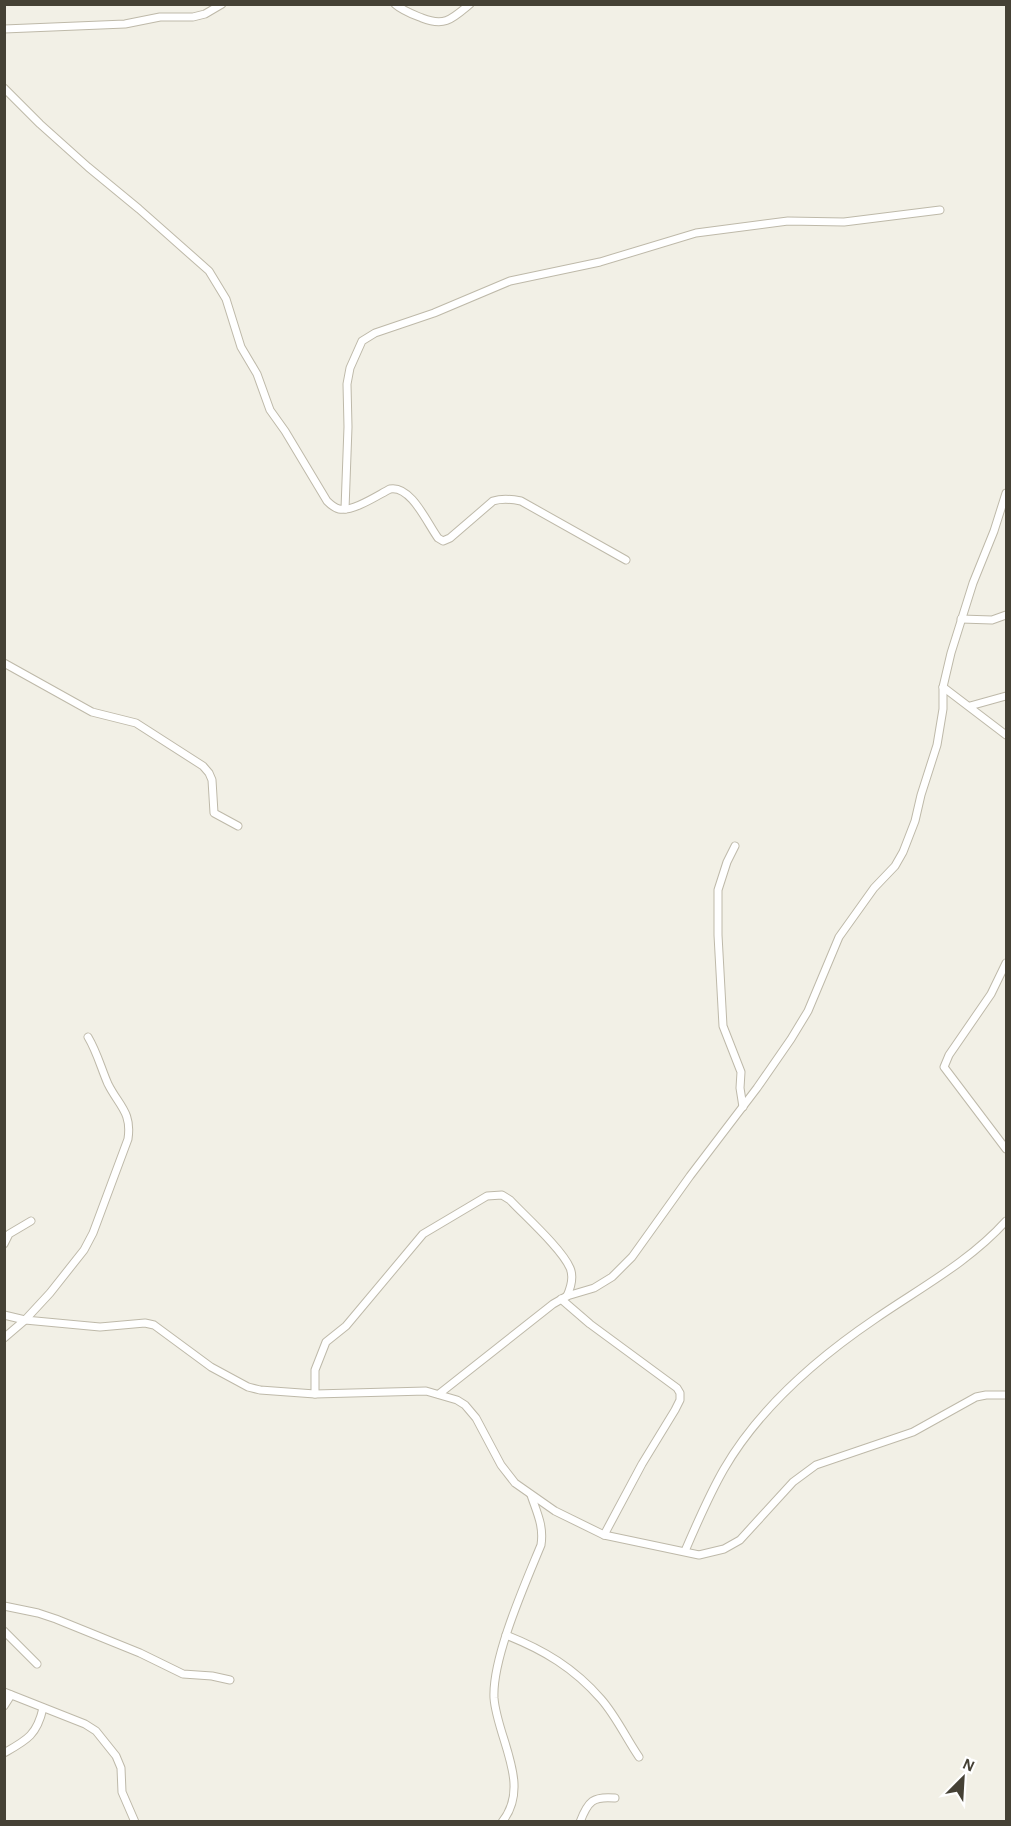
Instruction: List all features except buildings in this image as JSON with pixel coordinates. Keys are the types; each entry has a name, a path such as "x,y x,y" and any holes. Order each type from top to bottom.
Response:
{"street":[{"path":"4,29 125,24 160,17 193,17 205,14 222,4"},
{"path":"395,4 408,13 442,23 452,19 470,4"},
{"path":"4,88 88,167 209,271 226,299 241,347 256,374 270,410 333,507 345,509 355,507 396,488 409,495 438,538 443,541 450,538 493,501 510,499 521,501 626,560"},
{"path":"345,509 348,376 362,341 375,333 434,313 510,281 600,262 696,233 788,221 844,222 940,210"},
{"path":"439,1394 564,1298 594,1288 612,1277 632,1257 791,1039 808,1011 838,937 874,888 895,866 903,852 915,821 937,745 943,709 943,687 962,619 1006,493"},
{"path":"962,619 992,620 1006,615"},
{"path":"4,663 92,712 136,723 191,758 209,773 212,780 214,813 238,826"},
{"path":"943,687 1006,735"},
{"path":"970,706 1006,696"},
{"path":"735,846 718,890 718,936 723,1026 741,1072 740,1088 743,1107"},
{"path":"1006,963 991,994 949,1055 944,1067 1006,1149"},
{"path":"4,1338 25,1320 50,1293 84,1250 93,1233 128,1139 127,1115 109,1086 88,1037"},
{"path":"315,1394 315,1370 326,1342 346,1326 423,1234 487,1196 502,1195 510,1200 570,1266 572,1280 564,1298"},
{"path":"4,1245 8,1235 31,1221"},
{"path":"685,1551 703,1507 724,1468 750,1431 792,1384 848,1337 951,1269 1006,1221"},
{"path":"564,1298 590,1324 677,1388 680,1393 680,1400 675,1410 642,1464 604,1535"},
{"path":"4,1315 25,1320 107,1327 149,1324 157,1327 211,1367 248,1387 284,1393 315,1394 426,1391 457,1400 470,1409 501,1465 515,1483 555,1511 604,1535 699,1555 724,1549 740,1540 794,1482 816,1465 914,1432 976,1397 1006,1395"},
{"path":"502,1821 512,1804 514,1776 494,1697 500,1658 507,1635 541,1545 543,1533 541,1521 531,1495"},
{"path":"4,1606 38,1613 140,1653 183,1674 230,1680"},
{"path":"4,1631 37,1664"},
{"path":"507,1635 551,1655 581,1679 602,1700 639,1757"},
{"path":"4,1706 8,1693 85,1724 96,1731 116,1756 121,1768 122,1792 135,1821"},
{"path":"4,1753 28,1740 39,1722 43,1708"},
{"path":"580,1821 585,1808 596,1798 615,1798"}]}
